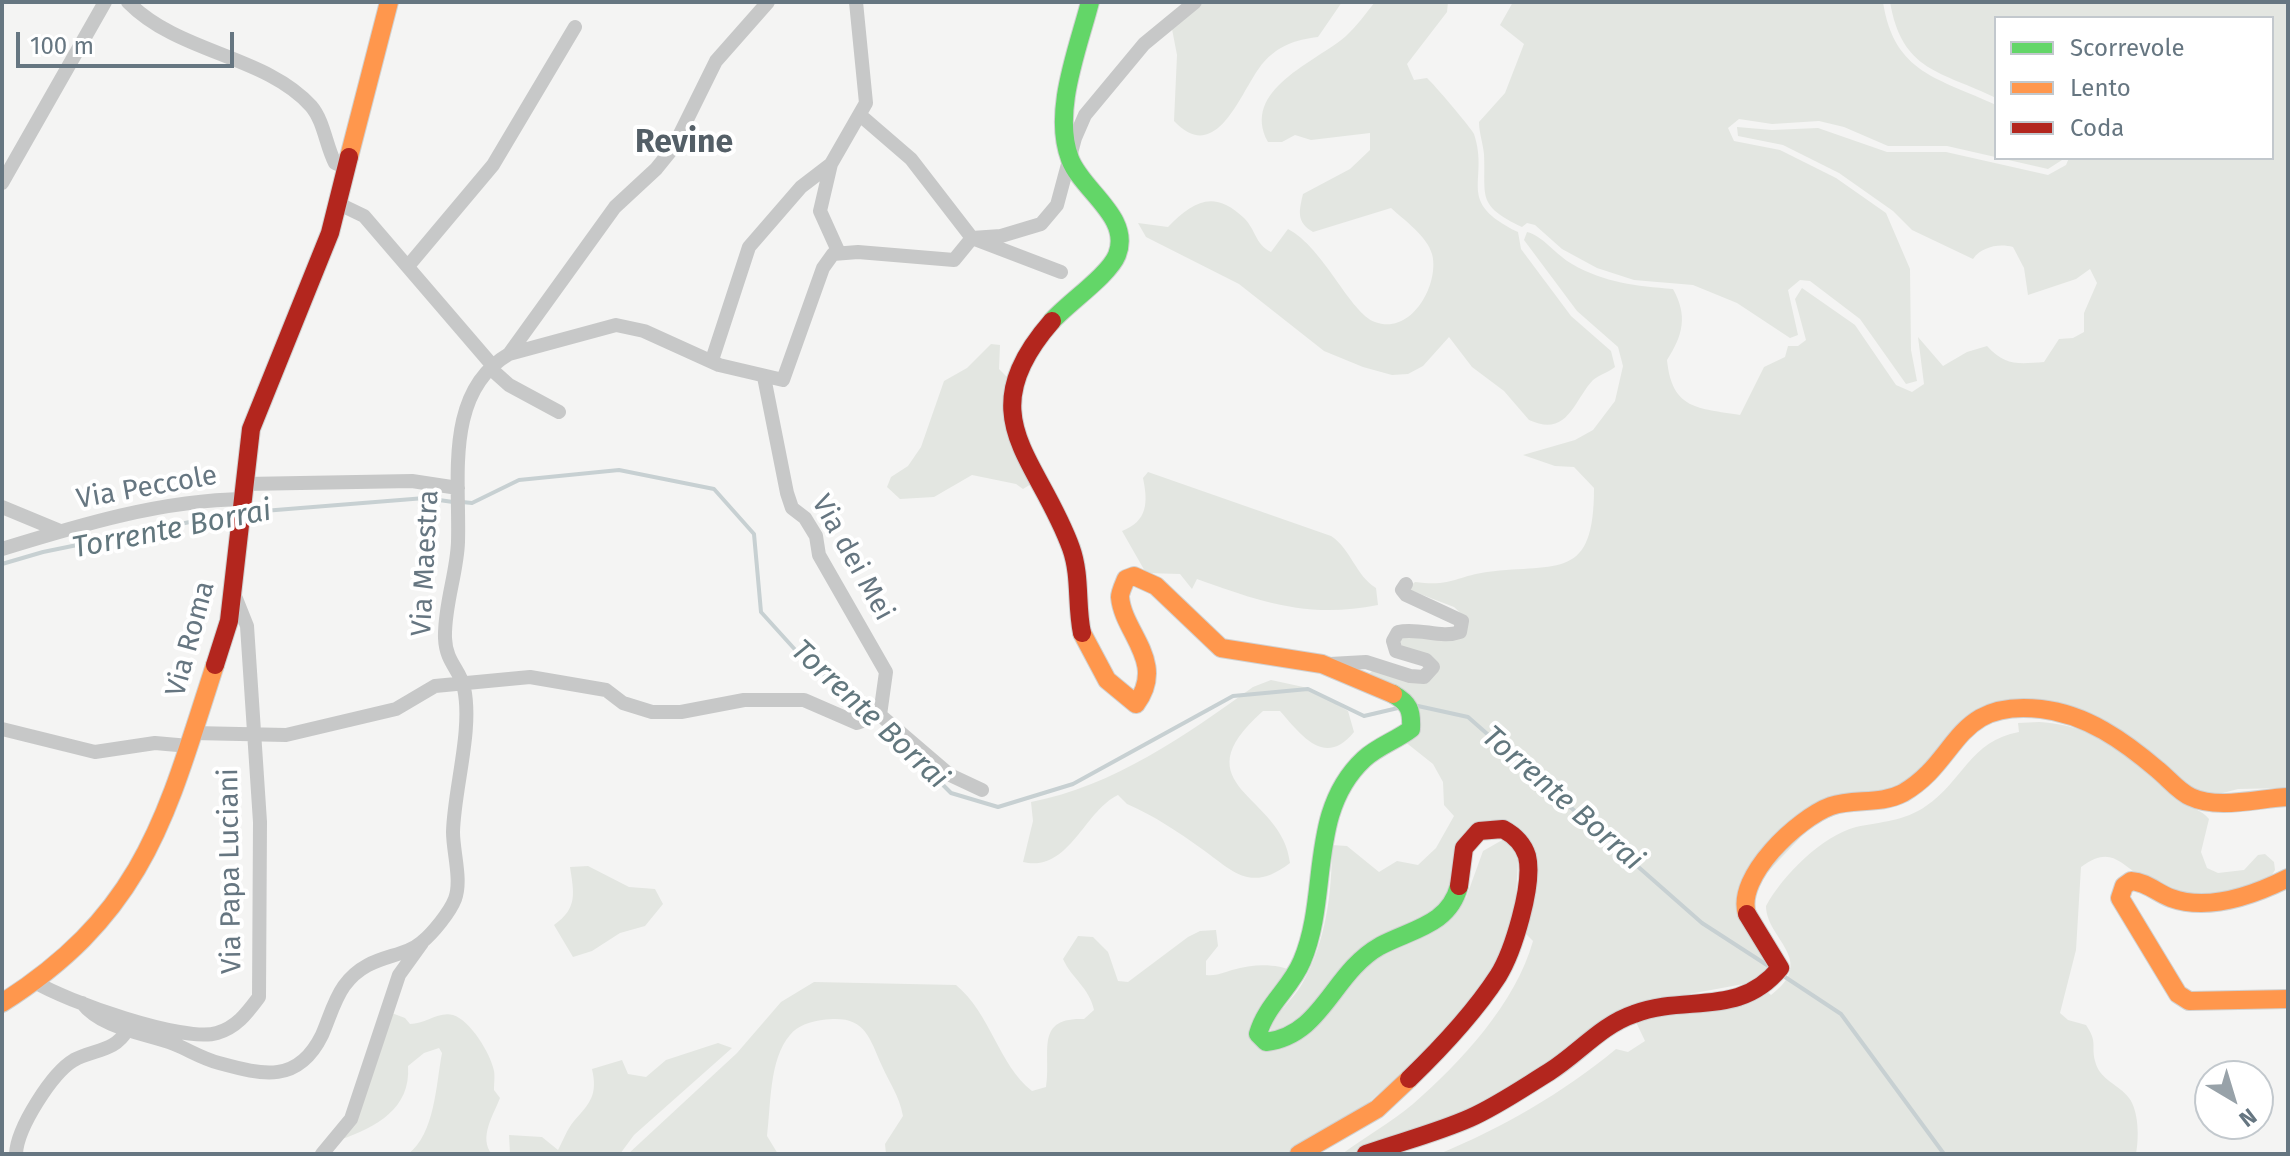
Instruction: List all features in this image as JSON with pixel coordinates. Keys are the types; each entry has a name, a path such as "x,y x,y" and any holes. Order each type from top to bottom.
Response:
{"street":[{"path":"2,183 105,2"},
{"path":"128,2 173,36 270,76 290,90 311,107 319,119 335,163 348,169"},
{"name":"Via Roma","path":"2,1003 35,982 101,923 140,868 167,812 226,632 242,533 251,429 339,204 389,2"},
{"name":"Via Maestra","path":"322,1154 351,1119 399,975 455,898 453,832 464,735 462,683 449,661 445,636 457,526 457,462 467,404 491,366 509,354 615,207 656,169 673,148 716,61 768,2"},
{"path":"839,253 820,211 831,164 866,103 856,2"},
{"path":"1090,2 1064,127 1070,159 1119,225 1122,246 1109,266 1040,334 1019,369 1009,416 1015,437 1058,516 1073,553 1079,613 1086,644 1122,699 1136,704 1145,696 1149,684 1145,663 1120,596 1126,579 1134,576 1156,586 1221,648 1322,664 1366,662 1410,676 1424,677 1433,667 1426,660 1396,651 1393,641 1398,632 1410,629 1451,635 1460,632 1462,621 1406,595 1402,590 1406,584"},
{"path":"509,354 616,325 644,331 712,360 783,380 828,258 839,253 954,260 972,238 1001,236 1041,224 1057,205 1085,115 1144,44 1195,2"},
{"path":"409,265 493,165 575,27"},
{"path":"860,115 911,159 972,238 1061,272"},
{"path":"712,360 749,247 801,187 831,164"},
{"path":"339,204 364,216 509,385 559,412"},
{"name":"Via dei Mei","path":"764,377 776,449 792,508 805,518 816,536 819,555 886,672 876,717"},
{"name":"Via Peccole","path":"2,549 60,531 183,503 412,481 458,492"},
{"name":"Via Peccole","path":"2,507 60,531"},
{"name":"Via Papa Luciani","path":"35,982 54,994 177,1031 215,1034 245,1017 259,997 260,822 247,626 234,594"},
{"path":"1299,1154 1346,1129 1389,1099 1469,1013 1505,967 1528,876 1525,850 1516,837 1501,827 1484,829 1470,839 1460,855 1459,894 1450,909 1437,920 1372,951 1342,978 1320,1013 1301,1031 1284,1042 1266,1042 1258,1034 1261,1016 1276,1001 1302,961 1327,824 1344,785 1365,758 1393,744 1411,729 1409,707 1322,664"},
{"path":"2,729 95,752 155,743 286,735 396,709 435,686 530,677 606,690 623,703 652,712 681,712 744,700 804,700 857,723 876,717 950,775 982,790"},
{"path":"1366,1154 1472,1117 1554,1069 1630,1015 1651,1008 1725,1001 1765,987 1780,968 1775,951 1749,923 1744,897 1750,877 1814,813 1835,805 1884,800 1904,792 1956,736 1984,714 2020,708 2053,709 2092,722 2190,797 2207,803 2238,797 2288,797"},
{"path":"2288,878 2233,898 2197,903 2171,898 2137,881 2129,882 2122,888 2120,898 2178,994 2189,1001 2288,999"},
{"path":"82,1003 87,1010 127,1030 219,1063 263,1073 287,1072 297,1067 314,1049 348,981 376,960 422,943"},
{"path":"11,1150 43,1094 64,1067 114,1046 127,1030"}],"shaded area":[{"path":"1204,2 1342,2 1318,37 1288,44 1269,57 1227,119 1216,130 1204,135 1190,133 1174,121 1177,55 1172,29"},
{"path":"1375,2 1448,2 1447,12 1407,64 1414,80 1427,78 1474,134 1478,151 1478,189 1486,210 1518,232 1521,249 1571,316 1611,351 1615,367 1593,380 1561,421 1542,424 1529,420 1504,391 1472,367 1449,337 1423,366 1408,374 1392,375 1324,351 1239,284 1146,237 1138,223 1168,227 1195,205 1213,201 1223,204 1244,218 1262,245 1271,252 1288,229 1301,238 1356,306 1375,322 1388,324 1401,321 1411,314 1427,292 1433,266 1429,247 1408,223 1391,208 1313,232 1300,216 1303,194 1350,169 1370,150 1370,133 1311,140 1295,135 1282,142 1268,142 1262,124 1264,107 1272,92 1285,79 1346,36"},
{"path":"1513,2 1883,2 1897,45 1909,59 1938,80 1994,104 1994,157 1947,146 1888,146 1844,127 1819,121 1772,124 1739,119 1728,128 1734,141 1780,150 1836,178 1886,213 1910,269 1911,350 1917,381 1906,384 1860,319 1810,281 1800,280 1788,290 1798,335 1790,338 1737,303 1693,285 1634,280 1597,268 1562,249 1535,225 1527,223 1522,227 1497,212 1486,198 1479,122 1505,93 1524,44 1500,25"},
{"path":"1890,2 2288,2 2288,788 2238,789 2208,797 2079,716 1989,719 1931,774 1812,825 1750,891 1769,964 1765,972 1749,983 1673,997 1580,1052 1378,1154 1342,1154 1413,1104 1467,1051 1514,987 1533,941 1525,933 1531,888 1511,828 1474,845 1456,893 1279,1038 1269,1030 1302,984 1317,951 1329,899 1332,845 1347,846 1379,872 1397,861 1418,865 1436,848 1454,816 1444,805 1443,782 1433,764 1399,737 1412,725 1368,675 1374,669 1435,671 1402,647 1400,639 1403,634 1450,640 1466,618 1454,607 1407,589 1415,582 1446,582 1487,572 1568,562 1579,553 1587,539 1594,488 1574,467 1555,466 1523,455 1575,440 1593,430 1615,401 1623,366 1618,347 1577,311 1524,240 1527,232 1572,264 1596,276 1633,285 1673,289 1682,317 1680,334 1667,360 1675,389 1681,398 1700,408 1740,415 1764,367 1785,357 1788,346 1798,346 1806,340 1795,299 1802,288 1855,325 1896,385 1912,392 1924,384 1918,337 1943,366 1967,352 1987,346 2012,362 2044,362 2059,339 2073,338 2084,332 2084,313 2097,283 2090,269 2076,279 2028,295 2024,268 2013,247 1991,247 1973,259 1912,230 1893,211 1839,173 1783,145 1738,136 1737,127 1772,130 1818,128 1887,152 1946,152 2048,175 2066,165 2068,160 2274,160 2274,16 1994,16 1994,97 1927,66 1904,43"},
{"path":"2009,160 2062,160 2048,169"},
{"path":"991,344 1000,345 999,369 1010,380 1031,484 1023,489 1016,484 972,475 934,497 900,499 887,487 891,477 908,466 921,447 944,381 967,368"},
{"path":"1148,472 1331,536 1344,548 1363,577 1376,588 1378,605 1353,609 1307,609 1264,601 1197,579 1192,589 1180,574 1146,573 1122,531 1137,522 1144,510 1143,478"},
{"path":"1271,680 1308,688 1348,711 1354,732 1343,742 1323,748 1305,738 1280,711 1263,711 1239,737 1230,757 1232,774 1242,790 1271,821 1283,840 1290,863 1264,877 1243,876 1147,813 1127,804 1118,795 1095,814 1064,850 1039,863 1023,862 1033,821 1031,802 1091,784 1120,771 1202,723 1253,687"},
{"path":"2018,723 2064,725 2102,739 2183,802 2206,816 2209,819 2201,852 2207,868 2218,873 2244,870 2258,855 2265,854 2274,862 2275,870 2270,878 2205,898 2178,892 2140,876 2112,858 2099,858 2081,867 2076,950 2060,1013 2068,1020 2086,1025 2093,1040 2097,1068 2125,1093 2132,1104 2137,1125 2136,1154 1439,1154 1531,1108 1616,1049 1628,1052 1645,1041 1636,1022 1764,989 1771,995 1790,971 1790,960 1768,918 1766,906 1793,870 1817,848 1843,832 1918,811 1939,796 1989,744 2019,732"},
{"path":"1504,839 1519,843 1514,931 1462,1023 1308,1154 886,1154 885,1144 903,1116 899,1102 868,1036 856,1023 836,1019 804,1024 783,1045 772,1083 767,1136 778,1154 628,1154 737,1053 781,1002 814,982 956,985 978,1010 1020,1080 1032,1091 1046,1087 1051,1031 1057,1024 1068,1020 1084,1019 1094,1010 1088,995 1063,959 1078,936 1093,937 1108,952 1118,981 1128,982 1188,937 1200,931 1216,930 1218,946 1206,961 1206,975 1257,966 1280,967 1296,972 1273,1004 1269,1045 1345,981 1466,898 1483,851"},
{"path":"588,866 629,887 655,889 663,904 645,926 620,933 592,951 573,957 554,925 571,906 570,867"},
{"path":"389,1012 405,1018 410,1024 453,1015 466,1023 479,1038 492,1064 494,1090 500,1098 487,1133 486,1141 492,1154 408,1154 424,1134 429,1121 442,1053 439,1048 424,1053 408,1066 404,1094 389,1114 366,1129 340,1140"},
{"path":"718,1043 732,1048 634,1135 620,1154 510,1154 509,1135 542,1137 558,1150 569,1128 591,1098 594,1086 592,1069 622,1060 628,1074 646,1077 666,1060"}],"waterway":[{"name":"Torrente Borrai","path":"462,502 472,503 519,480 619,470 714,489 754,534 761,612 799,654 870,714"},
{"name":"Torrente Borrai","path":"251,512 425,498 453,502"},
{"name":"Torrente Borrai","path":"2,564 43,552 234,513"},
{"name":"Torrente Borrai","path":"894,736 951,793 998,807 1073,784 1233,696 1308,689 1364,716 1398,708"},
{"name":"Torrente Borrai","path":"1418,706 1468,717 1702,923 1770,967"},
{"name":"Torrente Borrai","path":"1785,977 1841,1014 1944,1154"}],"traffic: fast":[{"path":"1052,321 1113,263 1120,241 1112,216 1076,171 1065,141 1065,101 1090,2"},
{"path":"1393,694 1408,708 1411,729 1375,750 1346,780 1334,804 1327,829 1310,936 1302,961 1267,1014 1258,1034 1266,1042 1285,1037 1301,1028 1364,958 1380,946 1438,918 1454,899 1459,886"}],"traffic: slow":[{"path":"349,157 389,2"},
{"path":"1082,633 1107,680 1136,704 1147,675 1145,661 1120,597 1126,579 1134,576 1156,586 1221,648 1322,664 1393,694"},
{"path":"2,1003 50,969 89,933 119,896 144,856 164,814 215,665"},
{"path":"1747,914 1746,899 1750,883 1772,851 1802,823 1831,806 1885,799 1903,793 1922,780 1974,722 1990,713 2012,708 2058,712 2104,730 2132,749 2182,792 2202,801 2226,803 2288,797"},
{"path":"2288,878 2231,900 2201,903 2166,896 2142,883 2131,881 2124,886 2120,898 2178,994 2189,1001 2288,999"},
{"path":"1299,1154 1377,1109 1409,1079"}],"traffic: jam":[{"path":"215,665 229,621 251,429 330,233 349,157"},
{"path":"1052,321 1027,355 1015,384 1012,411 1028,461 1071,548 1082,633"},
{"path":"1409,1079 1468,1017 1504,965 1516,935 1528,883 1527,856 1523,847 1503,829 1479,831 1464,848 1459,886"},
{"path":"1366,1154 1444,1128 1490,1108 1549,1072 1600,1032 1622,1019 1654,1008 1730,999 1764,984 1780,968 1747,914"}],"district":[{"name":"Revine","path":"684,143"}]}
